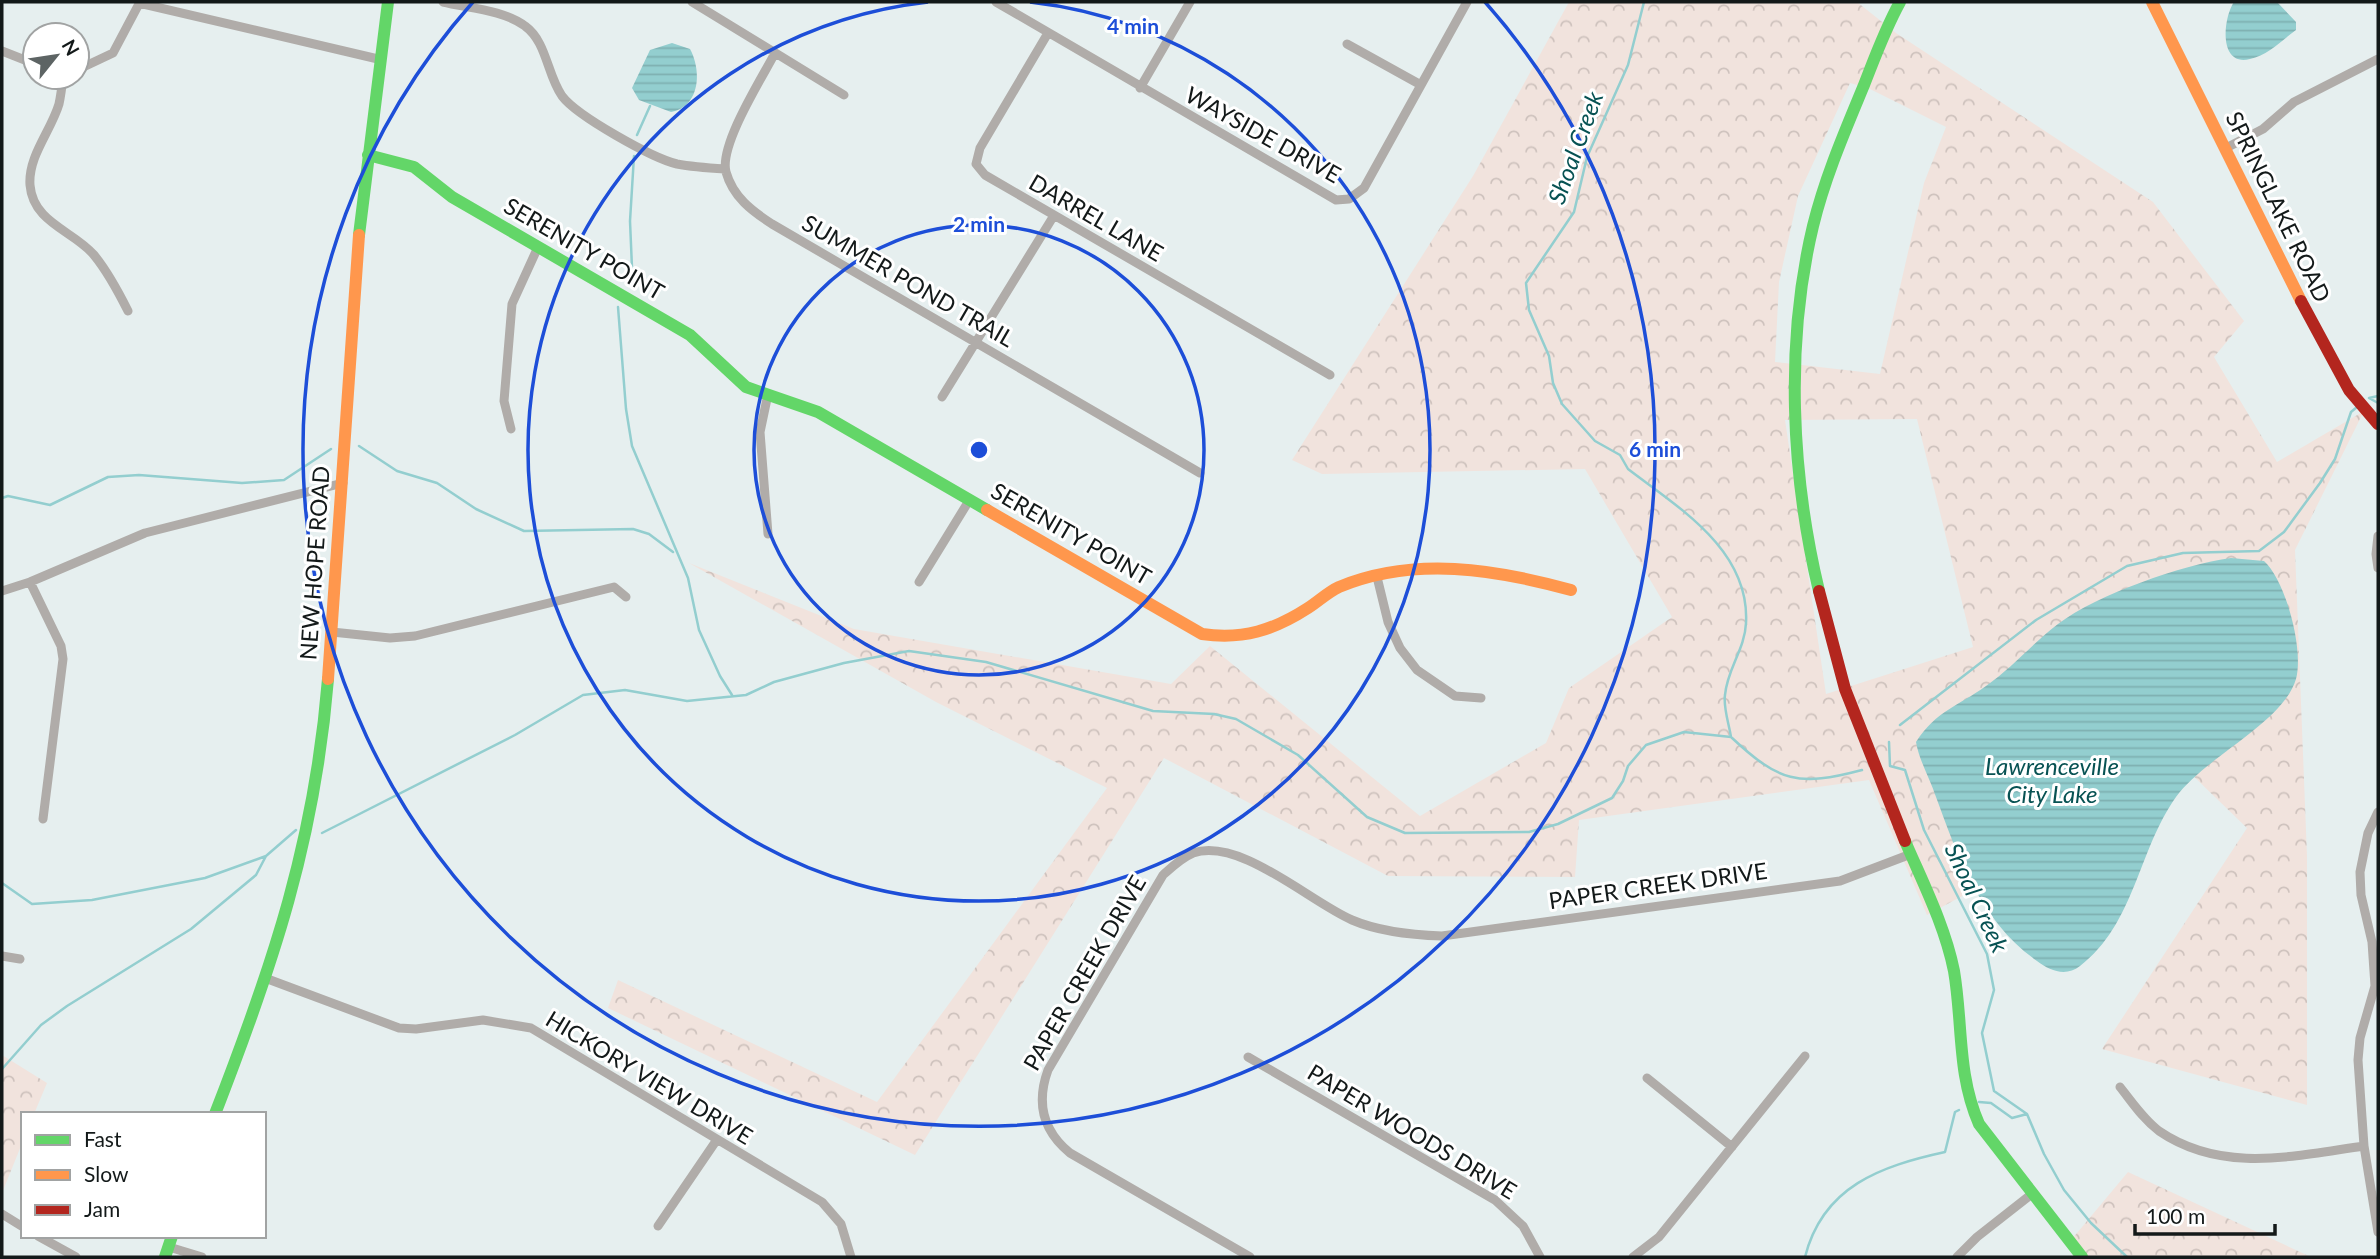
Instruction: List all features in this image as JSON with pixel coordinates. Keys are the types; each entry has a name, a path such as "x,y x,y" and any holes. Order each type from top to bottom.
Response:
{"street":[{"path":"91,64 113,54 139,2 378,59"},
{"name":"NEW HOPE ROAD","path":"216,1112 265,978 292,894 313,804 332,632 368,155 378,59 388,2"},
{"path":"443,2 508,18 525,25 537,38 563,97 581,113 659,158 677,164 725,169 731,143 775,52"},
{"path":"692,2 844,95"},
{"path":"1140,88 1190,2"},
{"name":"WAYSIDE DRIVE","path":"999,3 1336,201 1349,199 1364,188 1467,2"},
{"path":"1900,2 1839,144 1809,243 1797,320 1796,393 1803,493 1817,585 1845,689 1946,940 1955,978 1963,1073 1971,1108 1979,1124 2081,1257"},
{"name":"SPRINGLAKE ROAD","path":"2152,2 2325,349 2349,390 2378,424"},
{"name":"DARREL LANE","path":"1048,33 980,148 976,163 985,175 1053,217 1330,375"},
{"path":"1347,44 1421,85"},
{"path":"2,51 21,58"},
{"path":"2226,148 2263,129 2294,102 2378,60"},
{"path":"61,91 59,103 33,160 30,187 41,211 54,228 92,253 115,284 128,311"},
{"name":"SERENITY POINT","path":"368,155 399,159 421,169 452,197 690,335 746,387 818,412 1202,634 1232,639 1265,633 1338,587 1398,572 1473,568 1526,577 1571,590"},
{"name":"SUMMER POND TRAIL","path":"725,169 742,202 757,215 1200,473"},
{"path":"942,397 1053,217"},
{"path":"511,429 504,401 512,304 538,247"},
{"path":"768,394 760,432 768,534"},
{"path":"2,591 30,582 145,533 343,484"},
{"path":"919,582 970,499"},
{"path":"2378,536 2378,568"},
{"path":"1377,577 1388,622 1400,648 1417,670 1455,696 1481,698"},
{"path":"30,582 61,646 63,659 44,819"},
{"path":"332,632 390,638 415,636 614,587 626,597"},
{"path":"2378,812 2368,833 2360,872 2375,963 2375,986 2360,1038 2358,1060 2364,1146 2378,1231"},
{"name":"PAPER CREEK DRIVE","path":"1250,1257 1070,1153 1056,1142 1046,1124 1041,1106 1041,1087 1048,1070 1163,875 1177,862 1194,853 1213,850 1239,856 1352,920 1409,935 1442,936 1840,881 1911,854"},
{"path":"2,956 20,959"},
{"name":"HICKORY VIEW DRIVE","path":"265,978 400,1028 416,1029 483,1020 531,1028 594,1063 716,1141 822,1202 841,1224 851,1257"},
{"path":"1633,1257 1659,1237 1805,1056"},
{"name":"PAPER WOODS DRIVE","path":"1248,1058 1496,1200 1523,1226 1540,1257"},
{"path":"1647,1078 1732,1147"},
{"path":"2119,1087 2158,1129 2185,1145 2214,1156 2243,1160 2264,1159 2364,1146"},
{"path":"658,1226 716,1141"},
{"path":"1957,1257 1977,1237 2033,1194"},
{"path":"2,1214 21,1226"},
{"path":"42,1238 76,1257"},
{"path":"169,1247 202,1257"}],"green space":[{"path":"1569,2 1857,2 1896,33 2153,202 2244,321 2214,357 2277,462 2364,411 2295,550 2307,856 2307,1105 2102,1049 2247,828 2122,707 1977,888 1927,915 1869,780 1579,820 1575,877 1388,876 1164,758 915,1155 608,1008 618,980 877,1102 1107,788 936,702 689,563 854,629 1171,684 1210,646 1420,816 1546,743 1569,688 1672,617 1585,469 1322,474 1292,460 1473,176","holes":["1850,83 1868,88 1946,127 1924,183 1880,374 1775,362 1779,282 1798,196","1917,419 1973,647 1826,694 1785,420"]},
{"path":"2,1055 47,1083 35,1112 21,1112 21,1146 2,1193"},
{"path":"2128,1172 2311,1257 2079,1257 2072,1239"}],"water":[{"path":"2234,2 2277,2 2296,22 2296,30 2263,54 2240,60 2232,56 2226,40 2227,19"},
{"path":"672,43 690,49 697,77 693,96 688,103 671,112 639,100 632,88 650,50"},
{"name":"Lawrenceville City Lake","path":"2231,558 2264,561 2279,584 2295,634 2298,666 2296,679 2276,710 2205,768 2176,797 2163,818 2125,908 2098,949 2075,969 2064,972 2047,968 2017,945 1986,908 1953,842 1916,742 1940,716 1996,679 2049,631 2075,613 2141,582 2189,567"}],"waterway":[{"name":"Shoal Creek","path":"1644,2 1628,65 1587,157 1574,212 1526,283 1529,310 1549,356 1553,383 1562,404 1595,441 1620,455 1628,469 1669,499 1708,533 1724,552 1736,574 1744,597 1746,623 1743,642 1726,686 1725,710 1731,737 1763,764 1790,777 1821,778 1862,770"},
{"path":"637,135 650,106"},
{"path":"626,284 632,268 630,221 634,156"},
{"path":"618,307 626,409 632,446 688,578 699,630 732,695"},
{"path":"2369,398 2378,396"},
{"path":"2369,398 2378,403"},
{"path":"1900,725 2036,620 2127,566 2183,553 2259,551 2284,532 2320,483 2335,459 2351,412 2357,407"},
{"path":"359,446 397,471 437,483 476,509 524,531 633,529 649,534 673,552"},
{"path":"2,498 8,496 50,505 108,477 139,475 242,483 284,480 331,449"},
{"path":"322,833 515,735 583,695 625,690 687,701 746,695 774,682 844,663 909,651 986,662 1153,711 1214,714 1236,719 1298,755 1367,817 1405,833 1529,832 1558,824 1612,798 1623,781 1628,766 1646,745 1684,732 1731,737"},
{"name":"Shoal Creek","path":"1889,742 1890,766 1905,770 1924,830 1987,954 1994,990 1982,1033 1994,1091 2027,1114 2044,1154 2064,1190 2091,1223 2127,1257"},
{"path":"2,883 32,904 92,900 205,878 266,856 296,830"},
{"path":"2,1069 41,1025 191,929 256,875 266,856"},
{"path":"1979,1102 1991,1103 2012,1118 2027,1114"},
{"path":"1805,1257 1825,1213 1840,1196 1877,1173 1899,1164 1945,1152 1955,1112 1959,1110"}],"traffic: fast":[{"path":"359,235 388,2"},
{"path":"1819,591 1802,501 1797,455 1795,362 1804,270 1813,226 1829,172 1880,43 1900,2"},
{"path":"368,155 414,167 452,197 690,335 746,387 818,412 987,510"},
{"path":"216,1112 273,953 302,848 322,738 328,679"},
{"path":"1905,841 1933,905 1950,954 1957,991 1967,1086 1979,1124 2082,1257"},
{"path":"165,1257 171,1238"}],"traffic: slow":[{"path":"2152,2 2301,301"},
{"path":"328,679 359,235"},
{"path":"987,510 1202,634 1231,636 1258,632 1295,616 1339,587 1396,571 1455,569 1484,572 1571,590"}],"traffic: jam":[{"path":"2301,301 2349,390 2378,424"},
{"path":"1819,591 1845,689 1905,841"}]}
